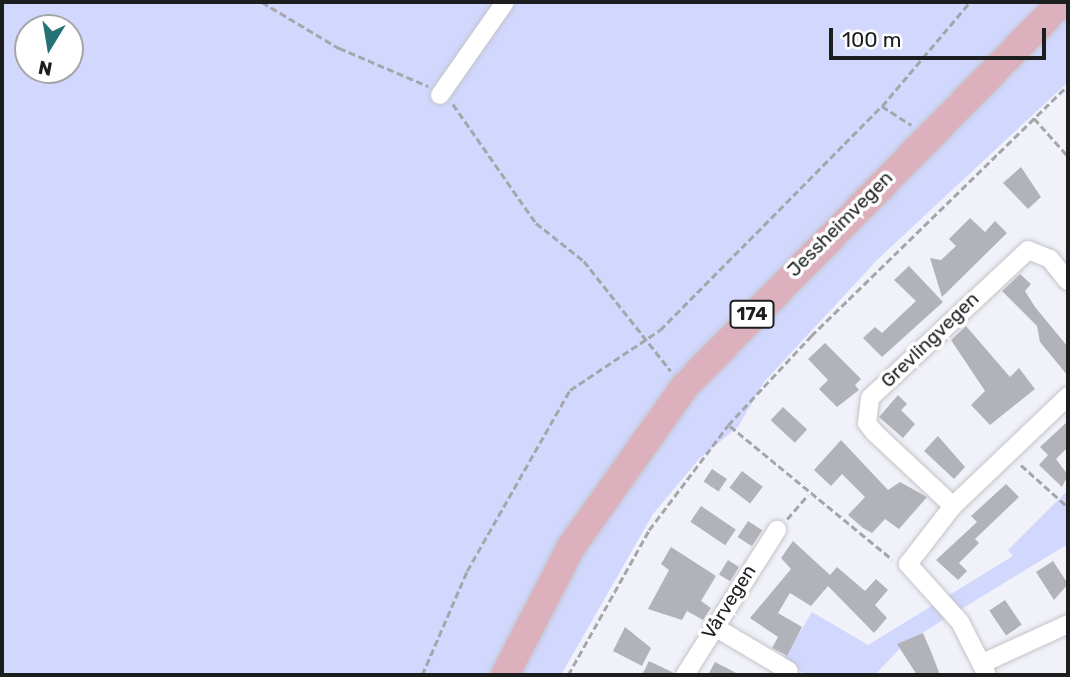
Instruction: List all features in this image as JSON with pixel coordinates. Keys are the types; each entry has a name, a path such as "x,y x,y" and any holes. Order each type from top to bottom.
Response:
{"main road":[{"name":"Jessheimvegen","path":"505,675 571,547 685,386 1062,2"}],"street":[{"path":"440,95 505,2"},
{"name":"Grevlingvegen","path":"953,506 867,423 870,398 1028,250 1050,259 1068,281"},
{"path":"1068,396 953,506 908,564 960,622 986,669 1068,624"},
{"name":"Vårvegen","path":"685,675 713,626 777,530"},
{"path":"713,626 789,671"}],"path":[{"path":"262,2 339,48 440,95 500,166 536,223 584,261 621,302 644,342 685,386"},
{"path":"422,675 467,571 570,390 644,342 882,106 970,2"},
{"path":"568,675 649,530 728,425 1068,85"},
{"path":"882,106 928,136"},
{"path":"1034,118 1068,156"},
{"path":"728,425 883,556 908,564"},
{"path":"1008,454 1068,507"},
{"path":"777,530 808,495"}],"shaded area":[{"path":"2,2 1068,2 1068,82 878,259 764,382 738,427 700,458 653,514 561,675 2,675"},
{"path":"1068,490 1068,544 904,644 875,675 806,675 783,660 812,612 868,645 1013,556 1008,550"}],"building":[{"path":"1021,167 1041,197 1028,209 1003,183"},
{"path":"970,218 985,232 995,221 1007,233 942,297 930,258 941,260 956,246 949,239"},
{"path":"909,266 943,302 882,357 863,338 875,327 882,333 916,301 894,280"},
{"path":"1020,274 1031,284 1025,291 1035,307 1068,347 1068,376 1040,342 1037,326 1002,291"},
{"path":"966,326 1010,377 1019,368 1035,389 990,425 971,405 985,391 951,340"},
{"path":"825,343 861,379 855,385 859,390 837,407 819,389 828,380 808,359"},
{"path":"898,395 907,404 901,410 915,424 903,438 879,417"},
{"path":"783,407 807,430 795,443 771,420"},
{"path":"1068,421 1068,447 1056,459 1068,475 1062,487 1039,465 1048,455 1040,447"},
{"path":"938,436 965,467 954,479 924,451"},
{"path":"841,440 888,490 900,482 927,497 899,529 885,519 872,533 863,528 848,515 865,497 842,474 831,486 814,470"},
{"path":"712,469 727,479 719,492 704,481"},
{"path":"742,471 763,487 750,503 729,488"},
{"path":"1006,484 1019,497 975,539 979,543 959,563 967,571 958,580 936,560 977,522 971,516"},
{"path":"701,506 736,529 725,545 690,522"},
{"path":"748,521 762,530 752,546 738,537"},
{"path":"793,541 830,575 837,567 865,591 876,579 888,590 875,605 887,618 874,633 828,586 811,606 790,593 778,613 802,627 787,656 772,648 778,637 750,618 791,569 781,558"},
{"path":"671,547 716,576 701,601 711,608 703,620 687,611 682,620 648,609 669,570 661,564"},
{"path":"728,560 739,567 730,581 719,574"},
{"path":"1053,561 1068,584 1054,600 1036,572"},
{"path":"1005,600 1022,625 1006,635 989,611"},
{"path":"625,627 651,648 642,666 613,651"},
{"path":"923,633 940,675 917,675 897,644"},
{"path":"649,661 674,673 674,675 642,675"},
{"path":"715,662 740,675 708,675"}]}
